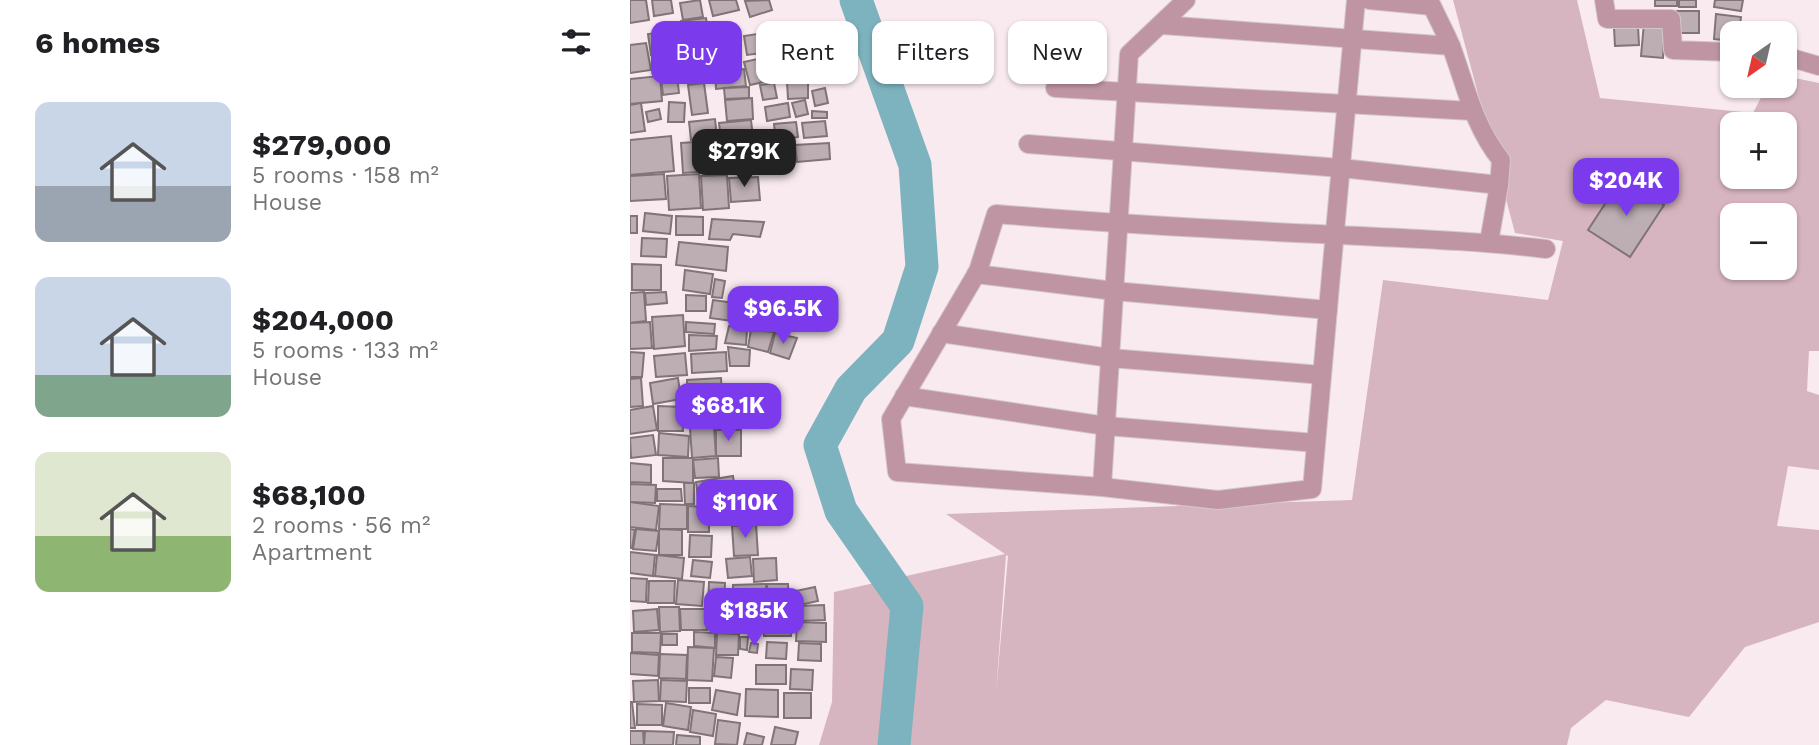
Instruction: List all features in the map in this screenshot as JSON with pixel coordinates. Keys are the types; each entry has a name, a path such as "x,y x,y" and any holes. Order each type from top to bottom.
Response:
{"street":[{"path":"1102,487 1129,54 1185,0"},
{"path":"1356,0 1352,37 1341,169 1335,235 1322,375 1312,489 1218,500 1102,487 897,472 891,419 976,274 996,214 1118,224 1335,235 1489,242 1546,249"},
{"path":"1369,0 1432,6 1451,46 1472,111 1486,142 1500,160 1499,185 1489,242"},
{"path":"1604,0 1607,19 1671,19 1673,50 1720,52"},
{"path":"1162,25 1451,46"},
{"path":"1797,60 1819,66"},
{"path":"1055,88 1472,111"},
{"path":"1028,144 1341,169 1499,185"},
{"path":"976,274 1114,291 1328,310"},
{"path":"941,333 1110,358 1322,375"},
{"path":"904,396 1106,426 1316,443"}],"shaded area":[{"path":"1453,0 1577,0 1600,98 1743,112 1720,112 1720,189 1797,189 1797,112 1754,112 1761,98 1797,98 1797,78 1819,83 1819,351 1809,351 1807,391 1819,395 1819,470 1788,466 1777,526 1819,530 1819,622 1745,647 1689,717 1606,700 1571,728 1567,745 819,745 832,702 834,592 1005,554 946,514 1352,500 1383,280 1548,300 1563,241 1515,233","holes":["1006,555 1008,556 996,693"]}],"building":[{"path":"630,0 646,0 649,20 630,23"},
{"path":"652,0 671,0 673,13 654,16"},
{"path":"700,0 703,17 683,20 680,3"},
{"path":"709,0 736,0 739,10 713,16"},
{"path":"769,0 772,10 750,17 745,1"},
{"path":"1655,0 1677,0 1677,6 1655,6"},
{"path":"1679,0 1696,0 1696,7 1679,7"},
{"path":"1715,0 1743,0 1741,11 1714,7"},
{"path":"1677,11 1699,11 1699,33 1677,33"},
{"path":"1716,14 1741,17 1740,21 1720,21 1720,40 1714,39"},
{"path":"706,18 706,21 681,21"},
{"path":"1644,23 1665,25 1663,58 1641,56"},
{"path":"1638,26 1639,45 1615,46 1614,28"},
{"path":"648,34 651,34 651,55"},
{"path":"756,34 756,54 747,55 744,36"},
{"path":"646,43 651,70 630,73 630,45"},
{"path":"756,59 756,84 750,85 744,62"},
{"path":"742,69 746,86 716,89 716,84 742,84"},
{"path":"651,77 651,84 661,84 662,101 630,104 630,79"},
{"path":"662,84 678,84 679,93 663,95"},
{"path":"704,84 708,113 692,115 688,85"},
{"path":"774,84 777,98 763,100 760,85"},
{"path":"787,84 808,84 808,98 788,99"},
{"path":"749,87 749,98 725,99 724,88"},
{"path":"825,88 828,103 815,106 812,91"},
{"path":"752,98 753,119 727,121 725,100"},
{"path":"805,100 808,114 796,117 792,103"},
{"path":"669,102 685,103 684,122 668,122"},
{"path":"641,103 645,131 630,133 630,105"},
{"path":"788,103 790,117 767,121 765,107"},
{"path":"659,109 661,119 648,122 646,112"},
{"path":"812,111 827,112 827,118 812,118"},
{"path":"715,119 717,138 691,140 689,122"},
{"path":"751,120 754,145 722,149 719,123"},
{"path":"825,121 827,136 804,138 802,123"},
{"path":"796,122 798,137 776,141 774,124"},
{"path":"756,131 769,131 769,142 756,142"},
{"path":"671,136 674,171 630,175 630,140"},
{"path":"709,141 711,171 683,173 681,143"},
{"path":"829,143 830,159 797,162 795,145"},
{"path":"754,145 757,170 725,174 722,149"},
{"path":"788,148 790,165 761,168 759,152"},
{"path":"664,174 666,199 630,201 630,176"},
{"path":"699,174 701,208 669,210 667,176"},
{"path":"727,175 729,208 703,210 701,176"},
{"path":"758,177 760,200 731,202 729,178"},
{"path":"1622,178 1664,205 1630,257 1588,230"},
{"path":"645,213 672,216 670,234 643,231"},
{"path":"630,216 637,216 637,233 630,233"},
{"path":"676,216 703,217 703,235 676,235"},
{"path":"712,219 764,222 760,237 733,234 730,240 709,239"},
{"path":"642,238 667,239 666,257 641,256"},
{"path":"679,242 728,247 726,271 676,265"},
{"path":"632,264 661,265 661,290 632,290"},
{"path":"685,270 713,274 710,294 683,290"},
{"path":"715,279 725,281 722,298 712,297"},
{"path":"644,292 646,321 630,323 630,293"},
{"path":"666,292 667,303 646,305 645,293"},
{"path":"686,295 706,296 706,311 686,311"},
{"path":"713,300 742,304 740,322 710,318"},
{"path":"749,307 782,315 780,330 745,327"},
{"path":"683,315 685,346 654,349 652,317"},
{"path":"650,322 652,348 630,349 630,323"},
{"path":"686,322 715,324 714,334 686,332"},
{"path":"729,326 747,329 746,345 725,343"},
{"path":"751,330 774,332 768,352 748,347"},
{"path":"775,333 797,338 789,359 770,353"},
{"path":"689,335 717,336 716,349 689,351"},
{"path":"728,347 750,350 749,366 730,366"},
{"path":"630,352 644,353 642,377 630,377"},
{"path":"726,352 727,371 692,373 691,354"},
{"path":"685,353 687,375 656,377 654,356"},
{"path":"641,378 643,406 630,407 630,379"},
{"path":"678,378 681,399 653,404 650,383"},
{"path":"721,378 722,396 688,398 687,380"},
{"path":"721,404 721,420 693,421 692,406"},
{"path":"653,406 657,430 630,434 630,410"},
{"path":"658,406 683,407 683,431 658,431"},
{"path":"714,427 716,456 692,458 690,428"},
{"path":"716,430 741,430 741,456 716,456"},
{"path":"659,433 689,436 688,457 658,455"},
{"path":"653,435 656,455 631,458 630,438"},
{"path":"663,458 693,458 693,483 663,481"},
{"path":"718,458 719,477 695,478 693,460"},
{"path":"630,463 651,465 651,483 630,482"},
{"path":"733,476 736,498 699,504 696,482"},
{"path":"684,483 694,483 694,504 685,504"},
{"path":"630,484 656,485 655,503 630,502"},
{"path":"657,489 681,489 682,501 657,501"},
{"path":"746,501 748,524 727,525 725,502"},
{"path":"630,502 659,506 656,530 630,527"},
{"path":"660,504 687,505 687,529 659,529"},
{"path":"688,506 709,507 709,532 688,532"},
{"path":"756,524 758,555 734,556 732,526"},
{"path":"630,529 635,530 632,548 630,548"},
{"path":"636,529 659,531 656,551 633,549"},
{"path":"659,529 682,530 682,555 659,555"},
{"path":"690,535 712,536 711,557 689,557"},
{"path":"630,552 655,555 653,576 630,573"},
{"path":"657,555 684,558 682,579 655,576"},
{"path":"750,557 752,576 728,578 726,559"},
{"path":"776,558 777,580 754,582 753,559"},
{"path":"693,560 712,562 710,578 691,576"},
{"path":"630,578 647,579 646,602 630,601"},
{"path":"678,580 704,582 702,606 676,604"},
{"path":"649,581 675,581 674,603 648,603"},
{"path":"709,582 725,583 724,607 708,607"},
{"path":"766,584 767,609 734,611 733,585"},
{"path":"767,584 788,584 789,608 768,608"},
{"path":"815,587 818,601 795,606 791,592"},
{"path":"824,605 825,620 798,621 798,606"},
{"path":"659,607 679,607 680,631 660,632"},
{"path":"657,609 659,630 634,632 633,611"},
{"path":"680,609 707,609 707,630 681,630"},
{"path":"736,612 762,613 762,632 736,632"},
{"path":"715,613 734,614 734,631 715,631"},
{"path":"790,613 791,636 764,636 763,614"},
{"path":"797,622 826,623 826,642 796,641"},
{"path":"694,632 715,633 715,648 694,646"},
{"path":"632,633 661,633 660,653 632,652"},
{"path":"717,633 739,634 738,655 716,655"},
{"path":"662,634 677,634 677,645 662,645"},
{"path":"740,637 748,637 747,650 740,649"},
{"path":"767,642 787,643 786,659 766,658"},
{"path":"751,643 758,644 757,653 749,652"},
{"path":"799,643 821,644 821,661 798,660"},
{"path":"688,647 714,648 712,681 687,680"},
{"path":"630,653 659,655 658,676 630,674"},
{"path":"660,654 687,655 686,679 659,678"},
{"path":"716,657 733,658 731,678 714,676"},
{"path":"756,665 786,665 786,684 756,684"},
{"path":"791,669 813,670 812,690 790,689"},
{"path":"658,680 659,701 634,702 633,681"},
{"path":"661,680 687,681 686,702 660,701"},
{"path":"689,688 710,688 710,703 689,703"},
{"path":"746,689 778,690 778,717 745,716"},
{"path":"716,690 740,694 737,715 712,710"},
{"path":"784,693 811,693 811,718 784,718"},
{"path":"632,702 635,728 630,728"},
{"path":"666,703 691,707 688,730 663,726"},
{"path":"637,704 662,705 662,725 637,725"},
{"path":"693,710 716,714 713,736 690,732"},
{"path":"718,720 740,723 737,745 715,744"},
{"path":"775,727 798,732 795,745 771,745"},
{"path":"630,731 643,731 644,745 630,745"},
{"path":"645,731 674,732 673,745 644,745"},
{"path":"747,733 764,737 762,745 744,745"},
{"path":"677,735 700,737 700,745 676,745"}],"waterway":[{"path":"856,0 915,165 922,267 898,341 851,389 820,445 841,511 907,606 894,745"}]}
